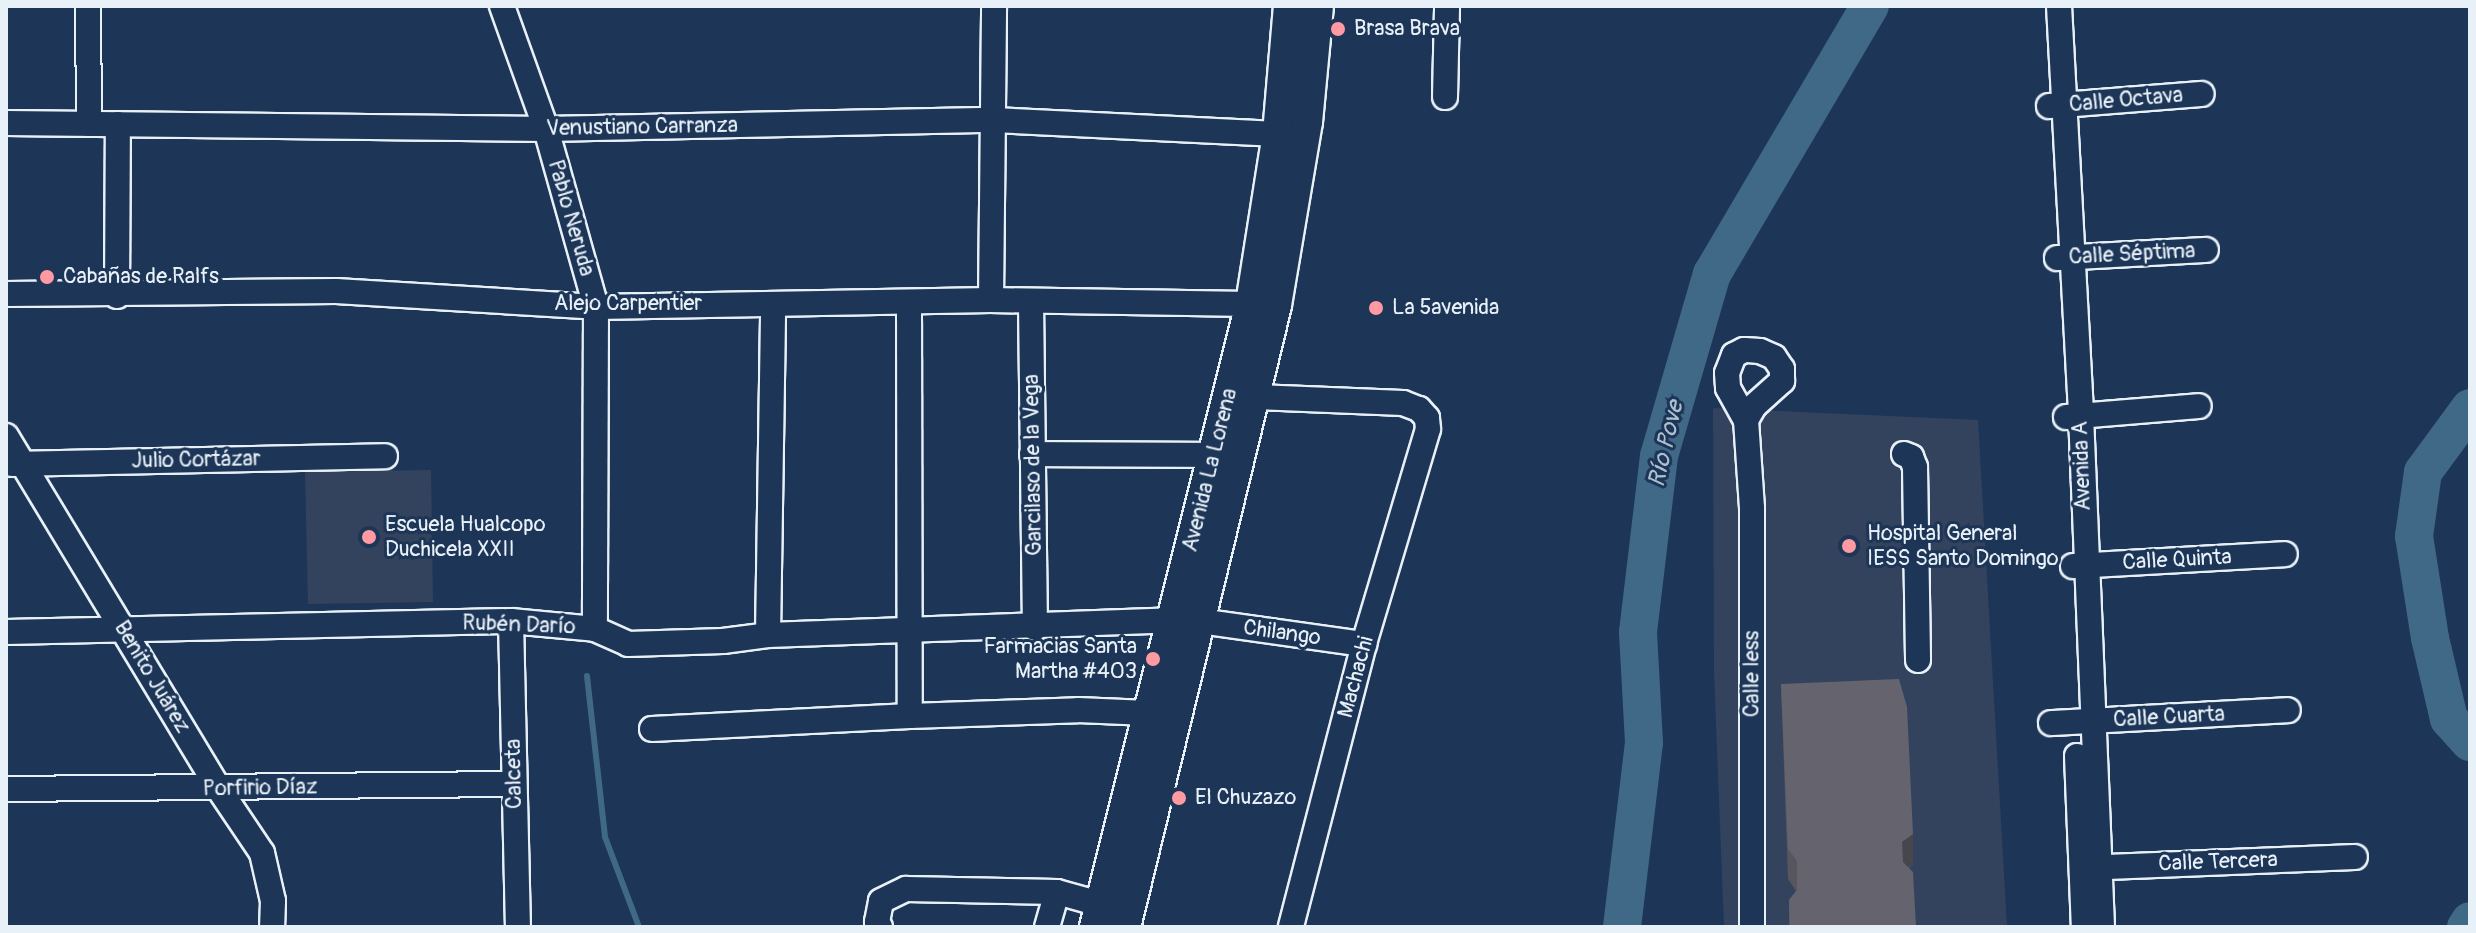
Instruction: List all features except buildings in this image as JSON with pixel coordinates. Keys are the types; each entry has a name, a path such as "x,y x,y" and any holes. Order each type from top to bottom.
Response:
{"main road":[{"name":"Avenida La Lorena","path":"1125,927 1186,621 1214,455 1251,304 1278,134 1289,6"},
{"name":"Avenida La Lorena","path":"1098,915 1148,713 1186,621 1256,397 1276,305 1307,122 1318,6"}],"street":[{"path":"88,6 89,124"},
{"name":"Pablo Neruda","path":"502,6 546,129 596,307 595,629"},
{"path":"991,300 994,6"},
{"path":"1445,97 1447,6"},
{"name":"Avenida A","path":"2044,6 2056,105 2073,416 2090,867 2084,927"},
{"name":"Avenida A","path":"2056,105 2059,6"},
{"name":"Calle Octava","path":"2056,105 2202,94"},
{"name":"Venustiano Carranza","path":"6,123 546,129 993,120 1278,134"},
{"path":"117,296 118,124"},
{"name":"Calle Séptima","path":"2065,257 2206,250"},
{"name":"Alejo Carpentier","path":"6,294 117,296 336,291 596,307 991,300 1251,304"},
{"path":"909,302 910,716"},
{"name":"Garcilaso de la Vega","path":"1031,302 1035,628"},
{"path":"768,635 773,304"},
{"name":"Machachi","path":"1256,397 1403,403 1419,409 1427,418 1428,429 1364,644 1291,927"},
{"path":"2073,416 2199,406"},
{"name":"Calle Iess","path":"1746,420 1752,523 1752,927"},
{"name":"Benito Juárez","path":"6,436 15,464 123,627 219,789 262,853 273,901 272,927"},
{"path":"1032,454 1214,455"},
{"path":"1904,454 1911,457 1915,467 1918,660"},
{"name":"Julio Cortázar","path":"15,464 385,456"},
{"name":"Calle Quinta","path":"2078,565 2285,554"},
{"name":"Rubén Darío","path":"6,632 123,627 511,621 595,629 628,644 723,641 768,635 1186,621"},
{"name":"Calceta","path":"511,621 518,927"},
{"name":"Chilango","path":"1186,621 1364,644"},
{"path":"652,729 1078,710 1148,713"},
{"name":"Calle Cuarta","path":"2051,723 2288,710"},
{"name":"Porfirio Díaz","path":"6,789 513,784"},
{"name":"Calle Tercera","path":"2090,867 2355,857"},
{"name":"Avenida A","path":"2090,867 2102,927"},
{"path":"880,927 877,922 881,901 906,889 1057,892 1098,915"},
{"path":"1047,927 1057,892"}],"shaded area":[{"name":"Hospital General IESS Santo Domingo","path":"1713,408 1978,420 2007,927 1724,927 1714,672"},
{"name":"Escuela Hualcopo Duchicela XXII","path":"431,470 433,602 308,604 305,472"}],"waterway":[{"name":"Río Pove","path":"1622,927 1644,743 1638,632 1659,456 1712,274 1870,6"},
{"path":"2470,408 2423,472 2414,536 2430,638 2449,719 2470,742"},
{"path":"587,676 605,837 639,927"},
{"path":"2466,927 2470,921"}],"place":[{"name":"Brasa Brava","path":"1338,29"},
{"name":"Cabañas de Ralfs","path":"47,277"},
{"name":"La 5avenida","path":"1376,308"},
{"name":"Escuela Hualcopo Duchicela XXII","path":"369,537"},
{"name":"Hospital General IESS Santo Domingo","path":"1849,546"},
{"name":"Farmacias Santa Martha #403","path":"1153,659"},
{"name":"El Chuzazo","path":"1179,798"}]}
